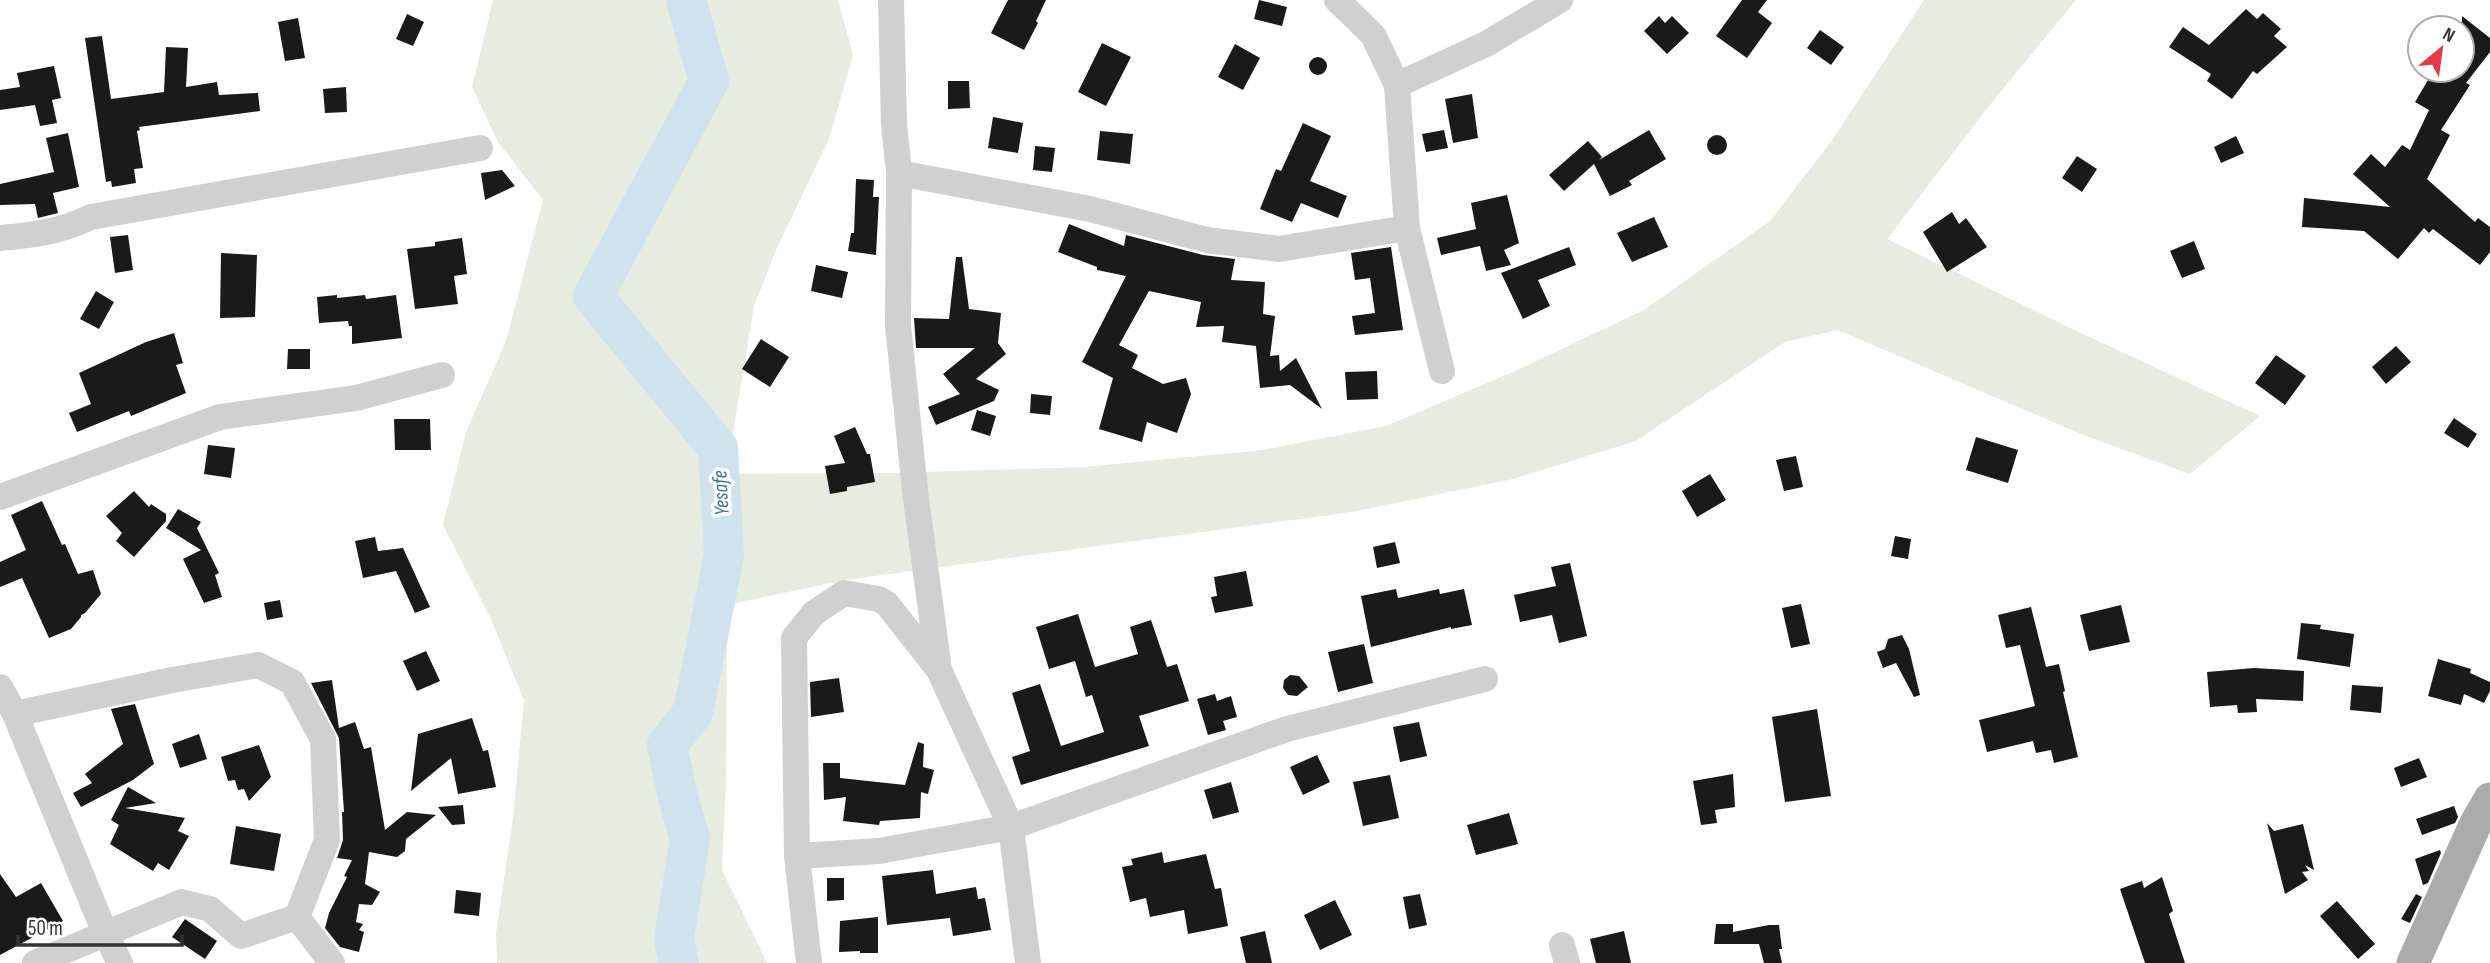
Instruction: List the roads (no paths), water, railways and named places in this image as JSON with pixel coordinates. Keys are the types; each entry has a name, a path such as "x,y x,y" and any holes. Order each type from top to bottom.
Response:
{"main road":[{"path":"2413,963 2476,822 2490,799"}],"street":[{"path":"891,0 894,124 899,173 898,325 915,491 939,670"},
{"path":"1337,0 1373,35 1397,85 1407,228 1442,371"},
{"path":"1397,85 1486,44 1560,0"},
{"path":"0,238 41,235 65,229 91,217 480,148"},
{"path":"899,173 1090,209 1207,240 1279,249 1407,228"},
{"path":"0,496 220,416 356,398 442,374"},
{"path":"808,963 797,856 794,638 814,613 845,593 879,599 887,604 939,670 1011,827 1028,963"},
{"path":"15,714 172,680 258,665 292,682 323,739 327,839 297,917"},
{"path":"797,856 879,851 1011,827 1287,729 1485,679"},
{"path":"0,687 15,714 105,933 120,963"},
{"path":"35,963 182,902 210,909 241,936 297,917"},
{"path":"297,917 332,963"}],"waterway":[{"name":"Yesafe","path":"679,963 674,939 690,839 667,746 693,712 724,555 718,448 593,296 709,81 686,0"}]}
